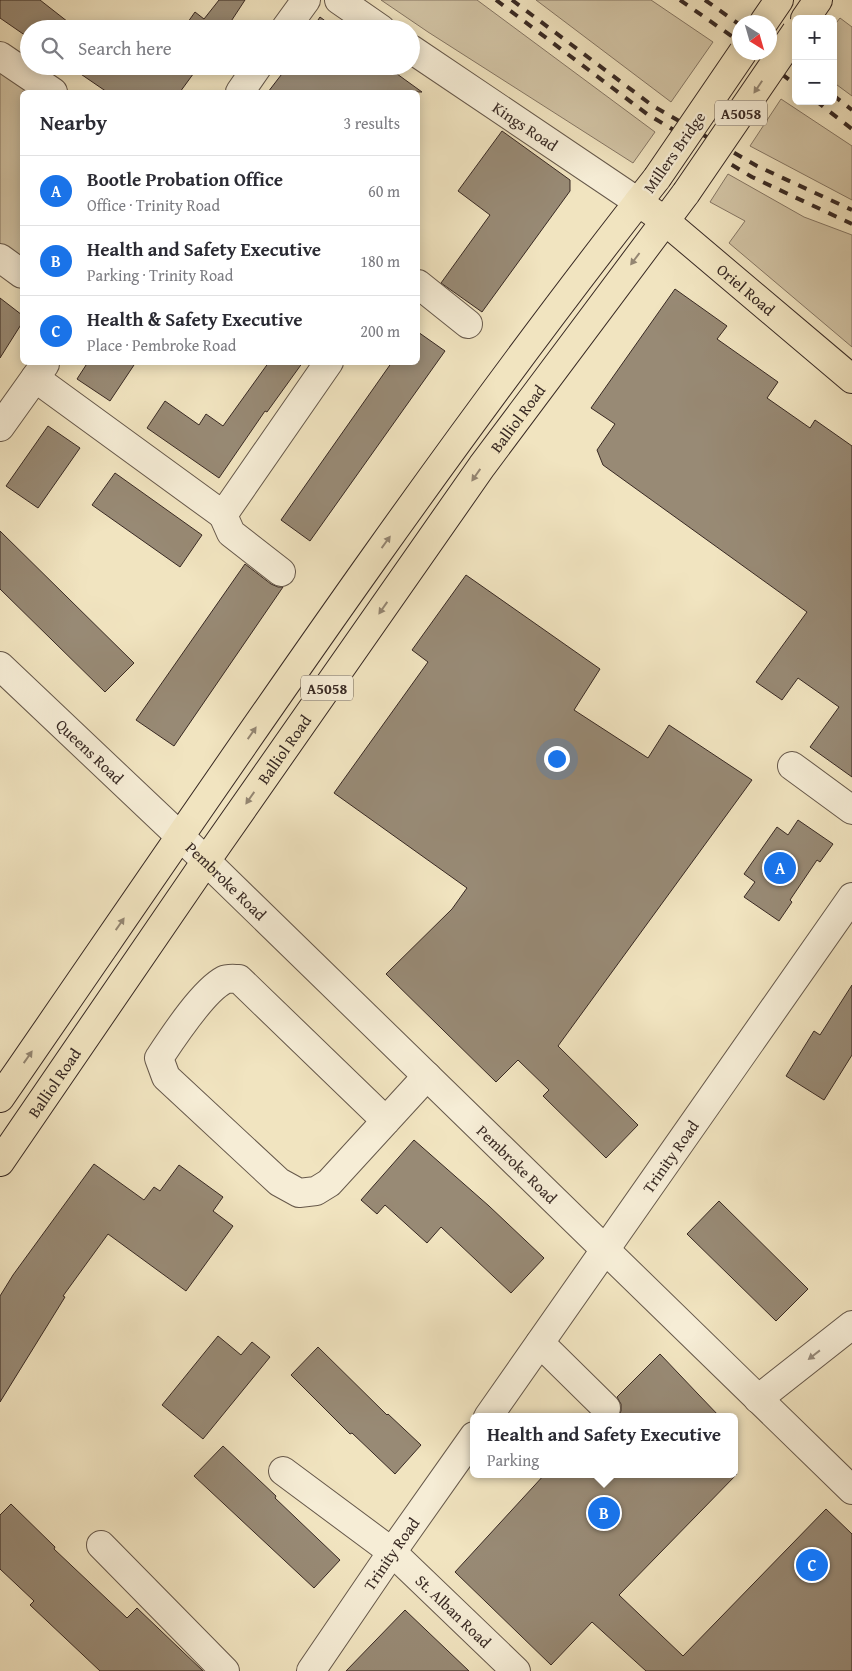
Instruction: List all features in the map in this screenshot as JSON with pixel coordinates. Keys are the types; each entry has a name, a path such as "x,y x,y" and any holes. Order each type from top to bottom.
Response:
{"main road":[{"path":"769,15 779,0"},
{"path":"808,15 818,0"},
{"name":"Millers Bridge","path":"664,220 686,193 792,38"},
{"name":"Millers Bridge","path":"638,202 657,178 738,60"},
{"name":"Oriel Road","path":"638,202 664,220 852,379"},
{"name":"Balliol Road","path":"0,1098 336,612 514,364 638,202"},
{"name":"Balliol Road","path":"0,1162 206,861 482,466 664,220"}],"street":[{"path":"292,20 306,0"},
{"path":"339,0 368,20"},
{"name":"Kings Road","path":"420,55 638,202"},
{"path":"0,56 20,70"},
{"path":"28,75 50,90"},
{"path":"241,90 252,75"},
{"path":"0,258 20,273"},
{"path":"420,286 468,324"},
{"path":"223,515 327,365"},
{"path":"0,427 41,370 223,515 231,533 281,572"},
{"name":"Queens Road","path":"0,666 180,837"},
{"path":"792,766 852,810"},
{"name":"Pembroke Road","path":"180,837 852,1490"},
{"name":"Trinity Road","path":"491,1413 852,897"},
{"path":"386,1121 239,979 225,980 204,997 159,1058 166,1077 182,1093 279,1182 299,1193 316,1191 329,1183 386,1121 427,1076"},
{"path":"758,1399 852,1325"},
{"path":"540,1343 606,1408"},
{"name":"Trinity Road","path":"310,1671 470,1442"},
{"name":"St. Alban Road","path":"283,1471 392,1552 516,1671"},
{"path":"101,1546 225,1671"}],"shaded area":[{"path":"381,0 477,0 655,132 633,163 428,32 420,27 420,20 410,20"},
{"path":"536,0 651,0 713,42 671,102"},
{"path":"840,18 852,27 852,96 837,85 837,22"},
{"path":"0,68 32,90 20,90 20,259 0,244"},
{"path":"781,99 852,146 852,200 750,146"},
{"path":"728,174 804,217 852,235 852,347 729,243 745,221 710,202"}],"building":[{"path":"0,0 40,0 66,20 20,20 20,32 0,18"},
{"path":"219,0 245,0 232,20 189,20 195,12 204,19"},
{"path":"82,75 192,75 181,90 104,90"},
{"path":"281,75 398,75 419,90 270,90"},
{"path":"502,131 570,180 570,191 482,312 441,283 490,215 458,191"},
{"path":"675,289 727,326 717,339 778,382 767,398 810,428 815,420 852,446 852,777 810,747 839,707 798,678 782,700 756,682 807,612 603,465 597,450 615,424 591,408"},
{"path":"0,298 20,313 20,326 0,358"},
{"path":"420,333 445,351 310,541 281,520 390,365 420,365"},
{"path":"86,365 134,365 110,401 77,379"},
{"path":"267,365 301,365 267,412 265,411 219,478 147,428 165,401 199,425 206,414 223,426"},
{"path":"48,426 80,448 38,508 6,486"},
{"path":"115,473 202,535 180,567 92,505"},
{"path":"0,531 134,663 105,692 0,589"},
{"path":"245,564 271,584 283,587 174,746 136,720"},
{"path":"466,575 600,669 574,710 648,758 669,725 752,780 558,1046 638,1125 606,1158 543,1096 549,1090 518,1060 496,1082 386,974 452,909 467,888 334,793 428,662 412,650"},
{"path":"798,820 833,844 820,862 817,860 790,900 792,902 779,921 744,897 755,882 744,874 777,827 788,835"},
{"path":"852,985 852,1055 824,1100 786,1076 814,1031 820,1035"},
{"path":"414,1140 489,1206 544,1258 511,1293 441,1227 427,1243 385,1205 377,1214 361,1200"},
{"path":"94,1164 144,1200 154,1187 160,1191 179,1165 223,1197 213,1211 233,1226 186,1291 108,1234 63,1296 65,1297 0,1402 0,1296 13,1275"},
{"path":"719,1201 808,1289 776,1321 687,1234"},
{"path":"218,1336 241,1355 252,1342 270,1357 203,1439 162,1405"},
{"path":"318,1347 387,1415 421,1445 395,1474 352,1433 350,1434 291,1375"},
{"path":"660,1354 716,1413 620,1413 621,1404 617,1397"},
{"path":"223,1446 340,1560 314,1588 194,1476"},
{"path":"541,1478 733,1478 619,1595 683,1656 826,1509 852,1534 852,1671 646,1671 592,1622 551,1665 455,1572"},
{"path":"11,1504 55,1547 54,1549 127,1618 137,1608 203,1671 100,1671 30,1605 34,1601 0,1569 0,1515"},
{"path":"405,1610 469,1671 346,1671"}],"railway":[{"path":"496,0 647,114 752,177 852,224"},
{"path":"512,0 653,106 757,166 852,210"},
{"path":"680,0 732,36"},
{"path":"705,0 732,19"},
{"path":"777,52 792,64"},
{"path":"763,60 792,82"},
{"path":"837,98 852,110"},
{"path":"821,105 852,129"}],"place":[{"name":"Bootle Probation Office","path":"780,868"},
{"name":"Health and Safety Executive","path":"604,1513"},
{"name":"Health & Safety Executive","path":"812,1565"}]}
